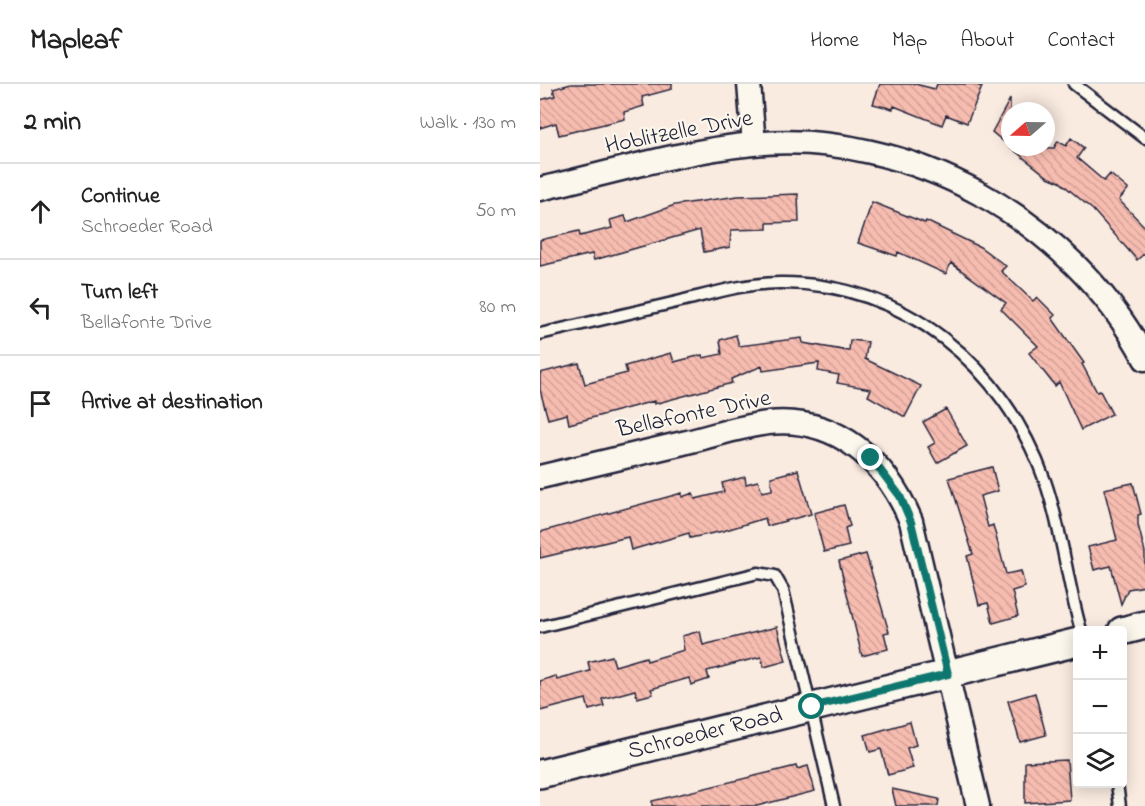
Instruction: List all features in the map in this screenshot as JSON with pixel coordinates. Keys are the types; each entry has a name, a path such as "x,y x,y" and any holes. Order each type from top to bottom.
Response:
{"street":[{"path":"749,84 754,144"},
{"name":"Hoblitzelle Drive","path":"540,189 702,152 754,144 804,143 856,149 916,164 959,182 998,204 1069,259 1122,321 1145,358"},
{"name":"Bellafonte Drive","path":"540,477 767,423 808,424 835,434 871,458 900,496 911,522 978,806"},
{"path":"1127,629 1145,625"},
{"name":"Schroeder Road","path":"540,774 1073,643"}],"lane":[{"path":"1074,84 1123,119 1145,138"},
{"path":"540,334 746,286 781,283 849,290 901,310 968,360 998,390 1022,427 1045,482 1081,626"},
{"path":"540,627 767,573 774,576 783,590 834,806"},
{"path":"1118,788 1120,806"}],"building":[{"path":"571,84 672,84 672,89 642,97 644,106 624,112 625,119 559,135 556,123 540,128 540,100 555,96 553,89"},
{"path":"880,84 915,84 935,89 937,84 973,84 982,87 967,123 946,115 942,125 894,106 893,109 873,104"},
{"path":"1001,116 1001,140 992,132"},
{"path":"1071,138 1084,148 1077,158 1104,181 1110,174 1128,189 1119,200 1145,227 1145,253 1137,260 1093,210 1060,182 1048,177 1021,156 1055,156 1055,146 1058,141 1066,146"},
{"path":"798,194 799,222 767,223 767,229 731,230 730,247 704,252 700,230 594,260 592,254 540,266 540,240 579,231 580,236 612,228 610,220 625,216 627,222 675,205 738,196"},
{"path":"872,202 925,223 926,221 980,247 1006,266 1001,271 1033,301 1037,297 1055,315 1052,318 1084,363 1082,364 1097,392 1100,391 1112,414 1081,430 1059,382 1055,386 1029,353 1038,346 1001,309 1006,303 951,263 946,274 898,252 897,256 858,243"},
{"path":"736,335 739,346 802,338 803,343 849,351 850,340 868,342 865,359 921,386 905,417 868,396 871,389 837,383 839,375 818,371 819,363 763,371 762,366 731,379 732,383 654,404 654,401 569,424 567,414 548,419 540,390 540,373 579,363 585,384 627,373 625,366 671,353 674,362 702,355 703,358 722,354 720,340"},
{"path":"946,409 967,446 937,463 928,447 935,443 923,422"},
{"path":"992,467 998,491 980,496 988,527 993,525 1006,574 1021,571 1025,587 1012,591 1018,616 993,623 988,603 979,605 967,556 973,554 949,478"},
{"path":"798,470 811,514 767,526 765,518 690,538 689,533 631,550 628,537 540,558 540,532 682,493 682,497 693,493 695,499 724,492 722,483 745,477 746,484 758,481 762,492 772,490 771,477"},
{"path":"1133,483 1141,514 1138,515 1138,525 1145,552 1145,586 1128,589 1121,604 1111,566 1094,570 1088,547 1117,540 1104,489"},
{"path":"844,505 850,526 845,528 849,546 824,552 814,513"},
{"path":"866,554 889,632 884,633 888,649 862,656 839,561"},
{"path":"777,627 786,661 764,667 761,657 707,671 709,679 691,685 689,678 651,689 653,694 637,698 635,690 602,699 604,706 589,710 586,699 540,711 540,681 556,676 557,680 590,671 588,662 612,656 615,666 646,657 647,661 684,650 682,636 700,631 703,645"},
{"path":"1035,693 1046,735 1020,742 1008,701"},
{"path":"910,722 916,745 907,748 913,768 888,775 881,749 870,752 865,735"},
{"path":"1067,760 1070,800 1025,803 1025,762"},
{"path":"796,766 797,769 808,766 815,791 757,806 652,806 652,801"},
{"path":"892,789 939,799 938,806 896,806"}],"route":[{"path":"812,707 948,674 911,522 900,496 871,458"}]}
